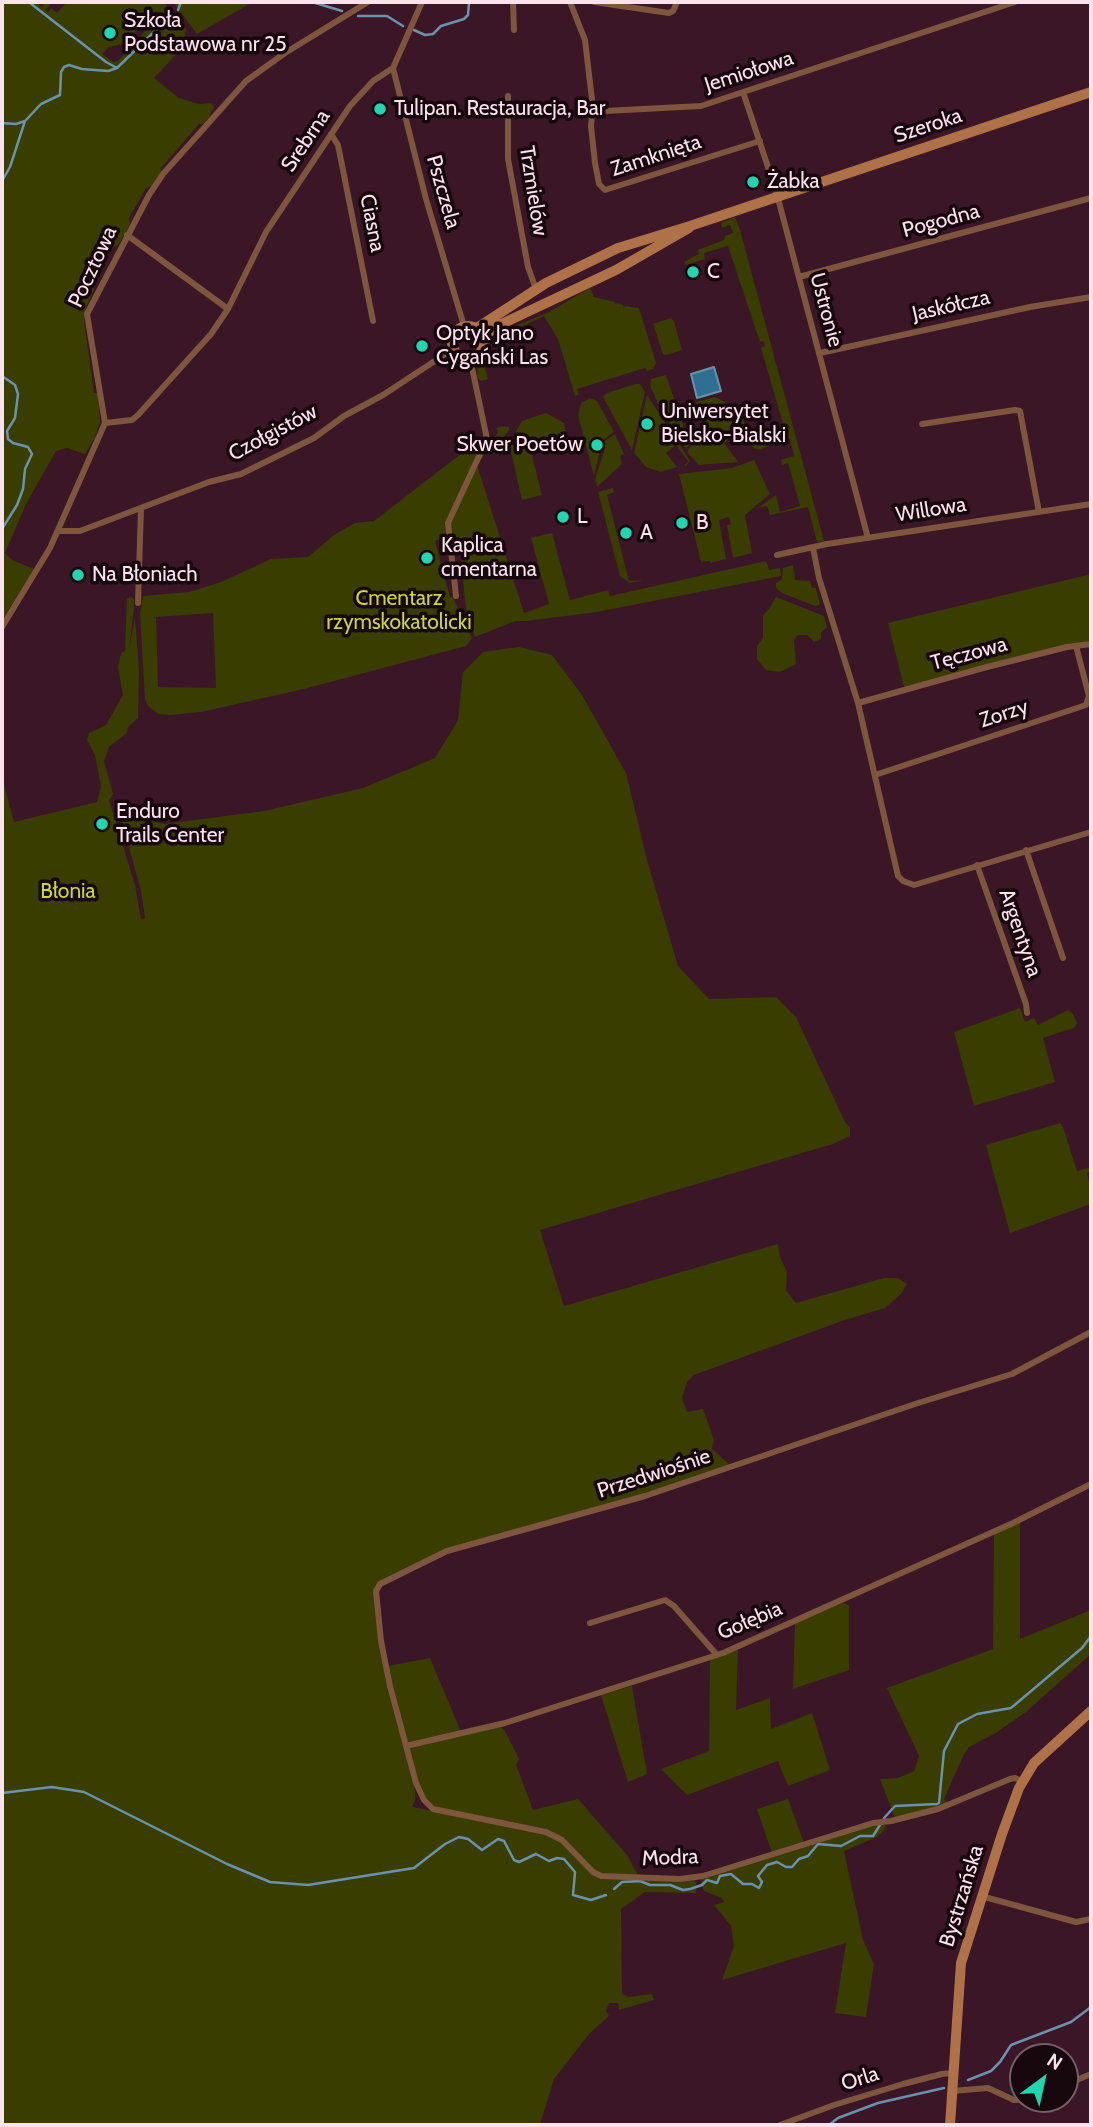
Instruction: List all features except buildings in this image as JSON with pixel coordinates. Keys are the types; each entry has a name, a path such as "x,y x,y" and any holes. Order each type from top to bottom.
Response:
{"street":[{"name":"Pocztowa","path":"105,423 87,314 156,185 214,116 256,73 368,2"},
{"name":"Srebrna","path":"105,423 132,419 138,415 211,334 228,309 266,232 331,134 361,92 393,68 422,2"},
{"path":"513,2 514,30"},
{"path":"572,2 586,40 593,107"},
{"path":"594,2 669,13 677,2"},
{"name":"Jemiołowa","path":"593,107 605,111 693,108 1015,2"},
{"name":"Pszczela","path":"393,68 426,199 464,326"},
{"name":"Ustronie","path":"743,92 778,197 868,538"},
{"name":"Szeroka","path":"778,197 1091,92"},
{"name":"Trzmielów","path":"508,96 508,159 525,254 536,289"},
{"name":"Zamknięta","path":"593,107 591,126 595,163 599,184 605,190 760,141"},
{"name":"Ciasna","path":"331,134 338,145 373,321"},
{"path":"690,226 685,232 616,270 494,328 484,338 481,352 470,358 460,356 453,349 453,336 464,326 477,328 536,289 618,248 778,197"},
{"name":"Pogodna","path":"799,277 1091,198"},
{"path":"127,235 228,309"},
{"name":"Jaskółcza","path":"820,353 1030,307 1091,298"},
{"path":"477,328 484,338"},
{"name":"Czołgistów","path":"58,531 80,531 209,482 238,476 296,447 453,349"},
{"path":"456,596 448,523 487,439 470,358"},
{"path":"922,424 1020,411 1039,512"},
{"path":"2,627 34,577 58,531 105,423"},
{"name":"Willowa","path":"777,555 868,538 1091,504"},
{"path":"138,603 141,508"},
{"path":"813,548 819,578 858,703 875,775"},
{"name":"Tęczowa","path":"858,703 983,668 1091,644"},
{"name":"Zorzy","path":"875,775 1086,705 1089,696 1076,646"},
{"name":"Argentyna","path":"875,775 898,876 915,885 1091,832"},
{"path":"1026,850 1063,958"},
{"name":"Argentyna","path":"977,865 1027,1013"},
{"name":"Przedwiośnie","path":"406,1746 381,1642 376,1609 376,1591 380,1584 447,1551 645,1496 915,1404 1012,1374 1091,1332"},
{"name":"Gołębia","path":"406,1746 505,1723 717,1655 1001,1529 1091,1484"},
{"path":"590,1623 665,1600 674,1606 717,1655"},
{"name":"Bystrzańska","path":"950,2125 959,1977 981,1896 1010,1809 1022,1781 1040,1755 1091,1711"},
{"name":"Modra","path":"406,1746 418,1789 433,1809 546,1832 562,1840 601,1876 680,1879 704,1876 878,1822 938,1809 1010,1779 1022,1781"},
{"path":"981,1896 1076,1922 1091,1919"},
{"name":"Orla","path":"780,2125 834,2105 904,2084 953,2073"},
{"path":"952,2091 988,2088 1009,2098"}],"green space":[{"path":"2,2 40,2 42,7 46,2 52,2 46,10 48,12 51,8 57,13 67,2 164,2 186,29 184,46 154,78 179,98 199,104 211,103 214,107 211,115 203,124 199,124 161,168 152,186 146,188 129,218 130,224 118,245 113,247 93,283 94,290 84,321 94,393 98,393 100,422 85,454 67,448 56,451 26,504 5,553 12,560 34,569 2,620","holes":["156,11 161,13 118,61 113,62 102,54 109,47 124,44"]},
{"path":"173,2 253,2 197,34"},
{"path":"735,217 824,541 817,542 808,507 770,515 767,506 758,508 776,495 780,512 800,506 788,463 782,465 781,460 794,456 790,439 783,440 782,436 786,434 761,348 765,346 763,341 760,342 728,246 704,253 705,259 686,265 684,262 699,254 698,250 724,240 725,236 733,233 730,225 722,228 721,223"},
{"path":"590,288 594,297 615,302 624,308 639,308 656,363 653,369 647,371 645,368 577,389 579,395 575,396 558,339 544,316 493,340 496,334 549,312"},
{"path":"671,318 682,350 666,355 663,354 653,324"},
{"path":"493,342 490,354 483,362 488,379 481,381 477,378 478,364 486,357"},
{"path":"666,375 686,434 700,428 686,449 650,386 651,379"},
{"path":"640,384 645,392 632,450 603,397 607,393"},
{"path":"647,395 690,461 686,466 688,461 676,445 666,453 677,467 661,472 646,467 634,453"},
{"path":"715,397 725,402 738,433 724,443 738,462 699,465 687,452 703,429 696,402"},
{"path":"590,398 597,401 614,432 601,441 598,438 591,439 601,445 594,476 578,415 581,403"},
{"path":"739,405 747,434 761,430 763,436 771,434 773,443 760,450 753,448 732,409"},
{"path":"546,413 564,423 566,434 529,444 542,495 522,500 509,443 522,421"},
{"path":"509,427 509,430 495,449 484,455 477,465 524,613 549,604 531,538 552,533 570,600 608,590 610,596 766,561 769,570 780,568 781,576 597,612 515,621 475,637 466,611 459,537 454,537 450,521 469,479 489,443 498,432 496,428"},
{"path":"615,434 624,454 620,456 622,464 597,487 595,479 605,448 602,443"},
{"name":"Cmentarz rzymskokatolicki","path":"484,436 455,505 448,536 435,541 450,597 453,597 472,638 466,646 304,689 201,712 158,714 147,705 140,613 143,596 189,592 221,582 271,559 308,557 334,535 355,523 374,521","holes":["213,613 216,688 158,687 156,617"]},
{"path":"754,460 770,494 745,515 752,553 733,558 727,525 731,524 729,517 719,520 726,559 701,562 679,474 732,468"},
{"path":"613,488 614,492 607,495 629,581 644,580 630,583 620,576 598,492"},
{"path":"793,565 795,580 810,581 812,588 816,588 820,605 815,606 776,588 776,583 782,579 783,568"},
{"path":"1091,574 1091,641 904,687 888,623"},
{"path":"776,597 824,616 827,627 821,633 821,639 814,642 807,635 798,635 794,640 796,664 780,672 766,670 757,659 757,646 763,638 763,615"},
{"name":"Błonia","path":"127,599 134,599 134,606 129,650 135,617 139,669 138,718 128,727 127,733 109,747 104,761 113,794 109,800 135,885 141,919 145,918 141,891 122,821 134,815 164,824 264,811 363,788 435,758 458,720 463,672 483,652 519,647 552,655 582,695 626,773 647,860 678,966 709,999 776,997 796,1017 850,1128 850,1136 833,1144 540,1230 564,1306 778,1244 787,1272 786,1290 796,1303 884,1278 898,1278 907,1284 901,1294 885,1308 694,1375 687,1382 682,1398 687,1412 703,1409 714,1440 712,1449 731,1466 478,1540 375,1586 374,1597 415,1792 412,1807 538,1831 561,1842 599,1879 696,1882 696,1893 645,1892 621,1909 622,1994 629,1997 652,1994 654,2000 619,2010 618,2003 609,2003 606,2011 609,2016 590,2033 554,2079 540,2125 2,2125 2,777 14,822 97,802 101,787 95,755 87,740 89,733 106,725 123,695 118,667 121,653 125,651"},
{"path":"1020,1008 1025,1022 1034,1018 1038,1025 1068,1010 1073,1014 1077,1023 1074,1028 1043,1038 1055,1082 974,1106 954,1032"},
{"path":"1060,1123 1077,1171 1091,1167 1091,1171 1087,1173 1091,1204 1010,1233 986,1145"},
{"path":"1020,1522 1020,1639 1091,1610 1091,1654 1026,1712 969,1747 944,1799 948,1803 895,1818 880,1779 898,1778 914,1771 919,1756 887,1688 993,1649 994,1534"},
{"path":"842,1603 849,1605 849,1670 793,1689 795,1623"},
{"path":"738,1650 736,1710 770,1698 771,1729 812,1713 830,1770 788,1786 778,1761 687,1795 661,1769 709,1751 710,1660"},
{"path":"430,1658 461,1732 408,1744 388,1666"},
{"path":"632,1686 647,1774 628,1782 601,1695"},
{"path":"501,1727 519,1759 516,1765 533,1810 578,1799 627,1855 638,1875 597,1873 547,1829 435,1807 427,1799 420,1789 409,1747"},
{"path":"788,1799 804,1843 772,1853 757,1809"},
{"path":"884,1823 886,1828 877,1837 844,1851 863,1940 874,1964 866,2017 835,2013 846,1943 722,1980 734,1946 731,1926 714,1905 724,1902 722,1898 704,1891 701,1883 703,1879"}],"water":[{"path":"714,367 721,391 697,398 691,374"}],"waterway":[{"path":"178,10 181,2"},
{"path":"224,2 230,2"},
{"path":"312,2 342,11"},
{"path":"414,30 425,35 433,34 441,26 464,19 468,15 469,2"},
{"path":"30,3 117,68"},
{"path":"358,16 387,16 403,26"},
{"path":"2,181 10,167 25,121 41,104 60,95 61,72 64,67 69,65 108,71 117,68 158,28 171,22"},
{"path":"2,123 16,124 25,121"},
{"path":"2,346 2,356"},
{"path":"2,376 15,385 18,394 15,418 7,431 8,439 28,447 32,454 25,469 23,489 17,505 2,529"},
{"path":"614,1889 622,1882 640,1881 650,1885 670,1885 683,1890 702,1885 707,1880 717,1883 720,1876 731,1874 743,1884 752,1884 759,1888 762,1882 758,1876 767,1865 777,1862 792,1867 799,1859 808,1856 818,1844 841,1846 860,1836 873,1836 895,1806 939,1803 944,1751 958,1724 977,1714 1011,1708 1082,1648 1091,1636"},
{"path":"2,1793 52,1787 84,1792 227,1864 270,1882 308,1885 414,1868 445,1844 459,1837 468,1839 482,1850 498,1839 504,1841 514,1860 519,1862 536,1854 549,1861 564,1859 575,1872 573,1895 591,1900 606,1895"},
{"path":"968,2080 991,2071 1011,2045 1071,2022 1091,2007"},
{"path":"829,2125 838,2118 878,2103 944,2088"}],"place":[{"name":"Szkoła Podstawowa nr 25","path":"110,33"},
{"name":"Tulipan. Restauracja, Bar","path":"380,109"},
{"name":"Żabka","path":"753,182"},
{"name":"C","path":"693,272"},
{"name":"Optyk Jano Cygański Las","path":"422,346"},
{"name":"Uniwersytet Bielsko-Bialski","path":"647,424"},
{"name":"Skwer Poetów","path":"597,445"},
{"name":"L","path":"563,517"},
{"name":"B","path":"682,523"},
{"name":"A","path":"626,533"},
{"name":"Kaplica cmentarna","path":"427,558"},
{"name":"Na Błoniach","path":"78,575"},
{"name":"Enduro Trails Center","path":"102,824"}]}
